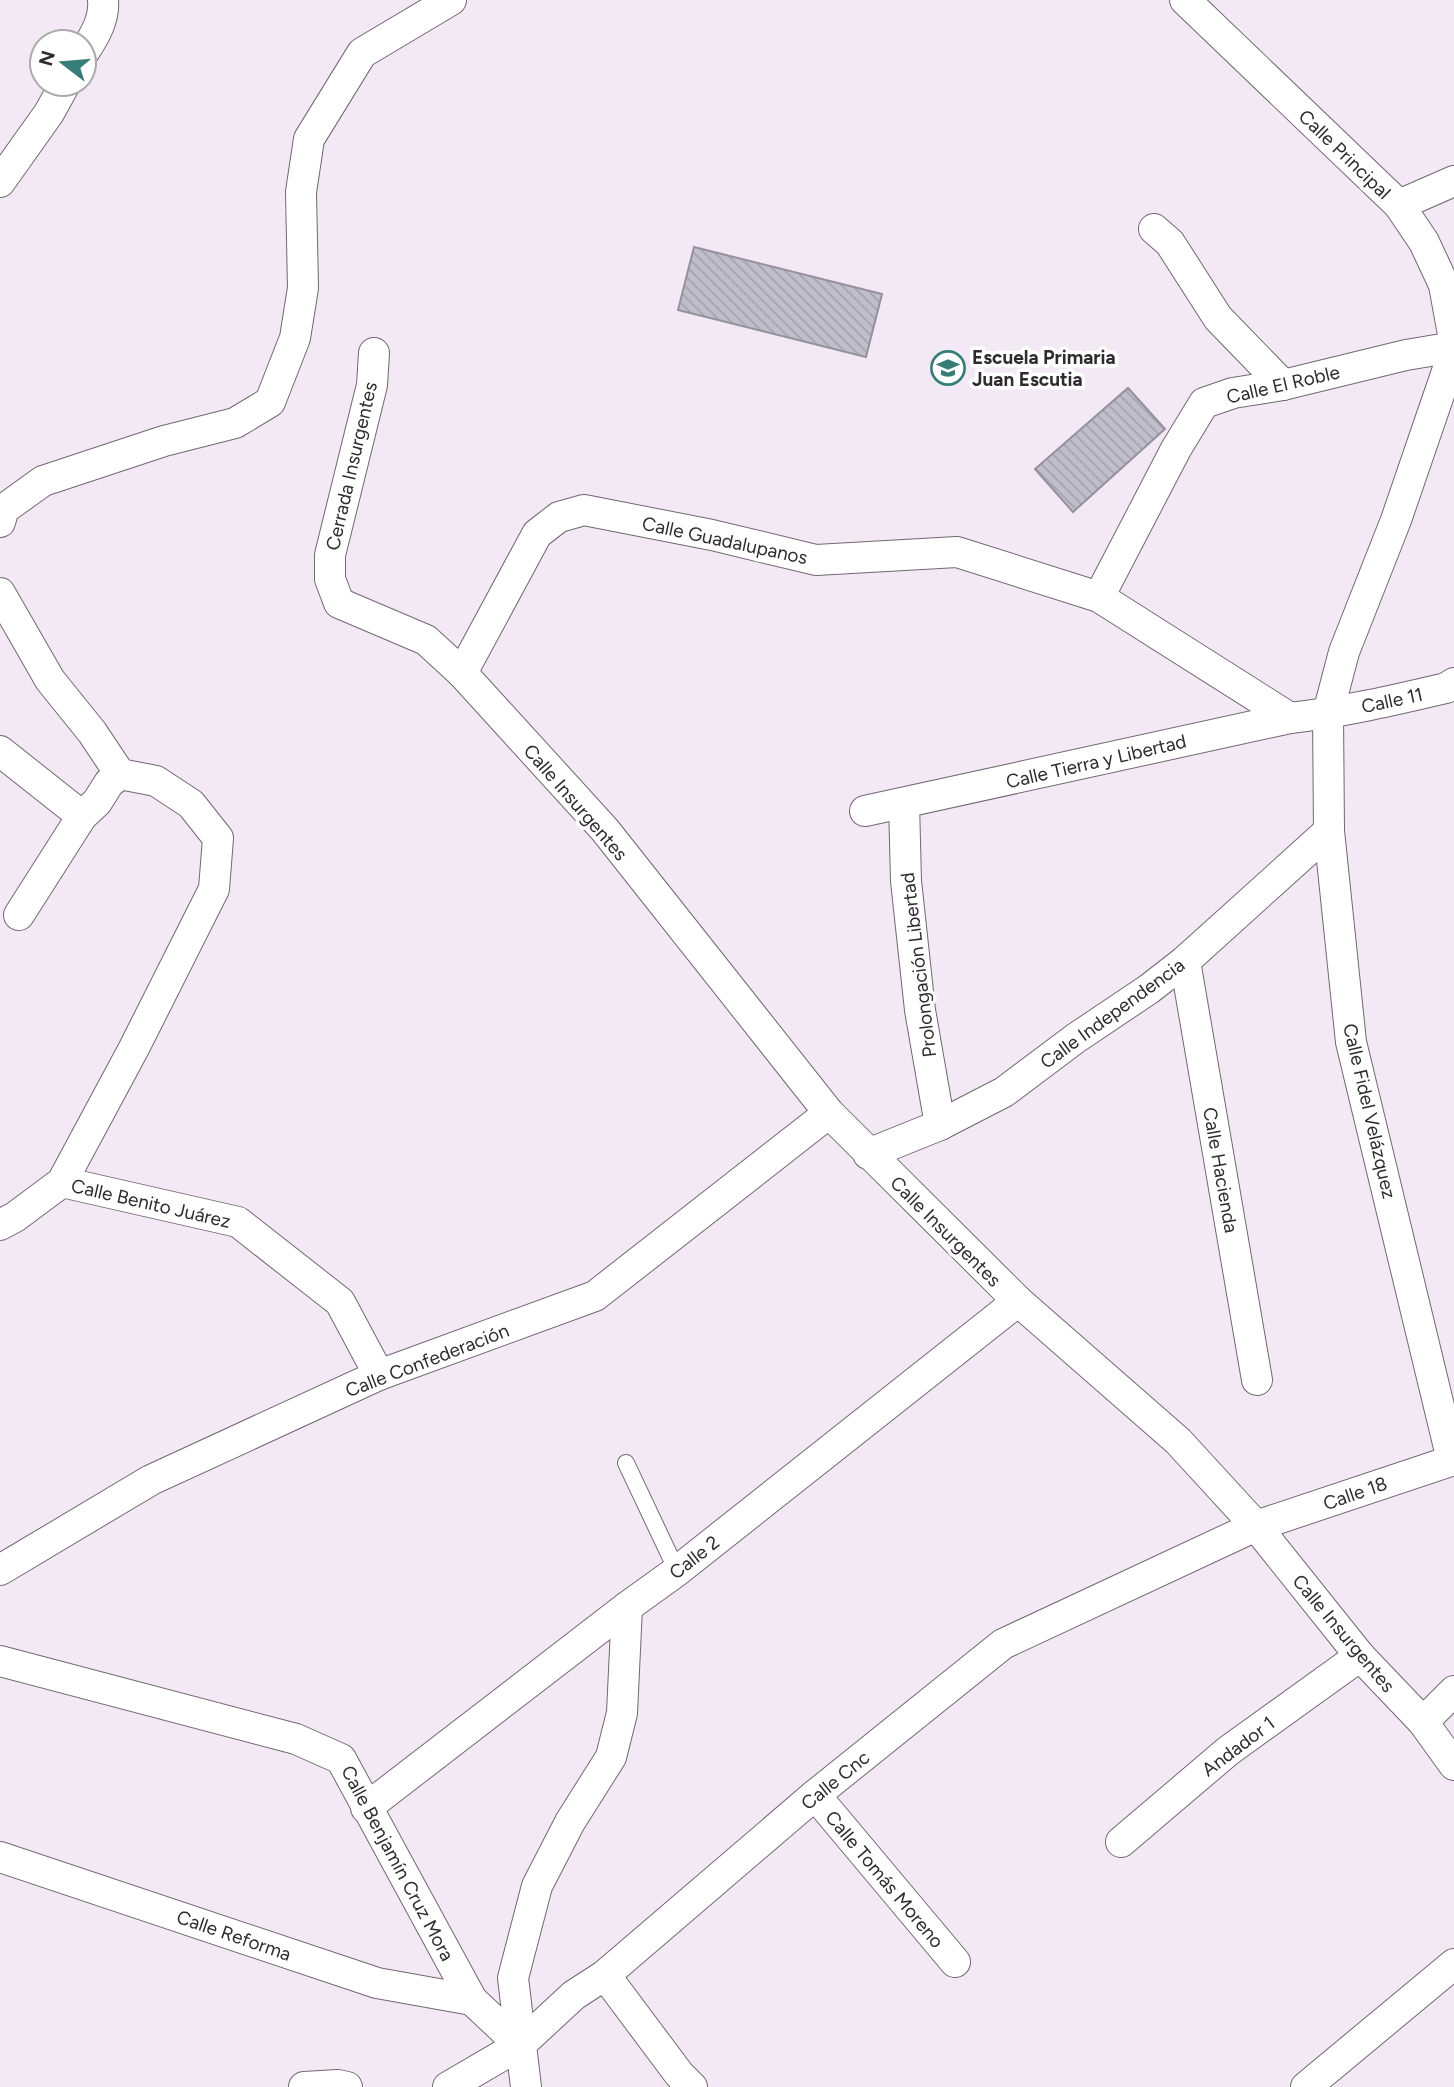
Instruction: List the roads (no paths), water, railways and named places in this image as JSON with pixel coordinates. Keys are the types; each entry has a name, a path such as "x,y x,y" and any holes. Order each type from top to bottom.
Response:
{"street":[{"path":"0,522 4,509 43,481 164,441 235,423 271,402 295,338 303,288 302,192 309,139 362,53 451,0"},
{"name":"Calle Principal","path":"1185,0 1399,205 1424,242 1444,285 1454,340"},
{"path":"97,28 103,3"},
{"path":"4,167 49,113 57,98"},
{"path":"1399,205 1454,181"},
{"path":"1154,229 1170,243 1218,318 1283,385"},
{"path":"1328,713 1344,652 1396,520 1454,349"},
{"name":"Calle El Roble","path":"1099,597 1176,449 1204,403 1233,393 1283,385 1406,355 1454,349"},
{"name":"Cerrada Insurgentes","path":"374,353 372,386 330,555 330,579 339,603 426,640 462,673"},
{"name":"Calle Guadalupanos","path":"462,673 537,534 559,517 584,510 712,535 816,560 957,552 1099,597 1290,718"},
{"path":"0,593 50,680 92,732 120,774 156,781 191,804 218,838 214,889 134,1048 62,1182 0,1225"},
{"name":"Calle Insurgentes","path":"462,673 605,830 829,1113 1018,1301 1178,1441 1256,1526 1360,1656 1423,1722 1454,1765"},
{"name":"Calle 11","path":"1328,713 1447,688 1454,683"},
{"name":"Calle Tierra y Libertad","path":"864,811 1290,718 1328,713"},
{"name":"Calle Fidel Velázquez","path":"1328,713 1329,831 1351,1042 1453,1460"},
{"path":"0,751 82,816"},
{"path":"19,915 82,816 97,802 109,783 120,774"},
{"name":"Prolongación Libertad","path":"904,803 906,881 917,984 940,1125"},
{"name":"Calle Independencia","path":"869,1154 940,1125 1004,1092 1185,961 1329,831"},
{"name":"Calle Hacienda","path":"1185,961 1257,1380"},
{"name":"Calle Confederación","path":"0,1570 151,1480 379,1375 595,1296 829,1113"},
{"name":"Calle Benito Juárez","path":"62,1182 238,1222 340,1302 379,1375"},
{"name":"Calle 2","path":"366,1808 627,1606 677,1572 1018,1301"},
{"name":"Calle 18","path":"1256,1526 1453,1460"},
{"name":"Calle Cnc","path":"448,2087 520,2045 574,1995 605,1975 816,1795 1003,1644 1256,1526"},
{"path":"526,2087 513,1978 537,1886 570,1822 611,1757 622,1713 627,1606"},
{"name":"Andador 1","path":"1121,1842 1228,1751 1360,1656"},
{"name":"Calle Benjamín Cruz Mora","path":"0,1661 296,1739 341,1759 472,2000 520,2045"},
{"path":"1423,1722 1454,1691"},
{"name":"Calle Tomás Moreno","path":"816,1795 955,1962"},
{"name":"Calle Reforma","path":"0,1857 377,1983 472,2000"},
{"path":"1306,2087 1454,1964"},
{"path":"605,1975 679,2074 692,2087"},
{"path":"304,2087 347,2087"}],"lane":[{"path":"626,1463 677,1572"}],"place":[{"name":"Escuela Primaria Juan Escutia","path":"948,368"}]}
